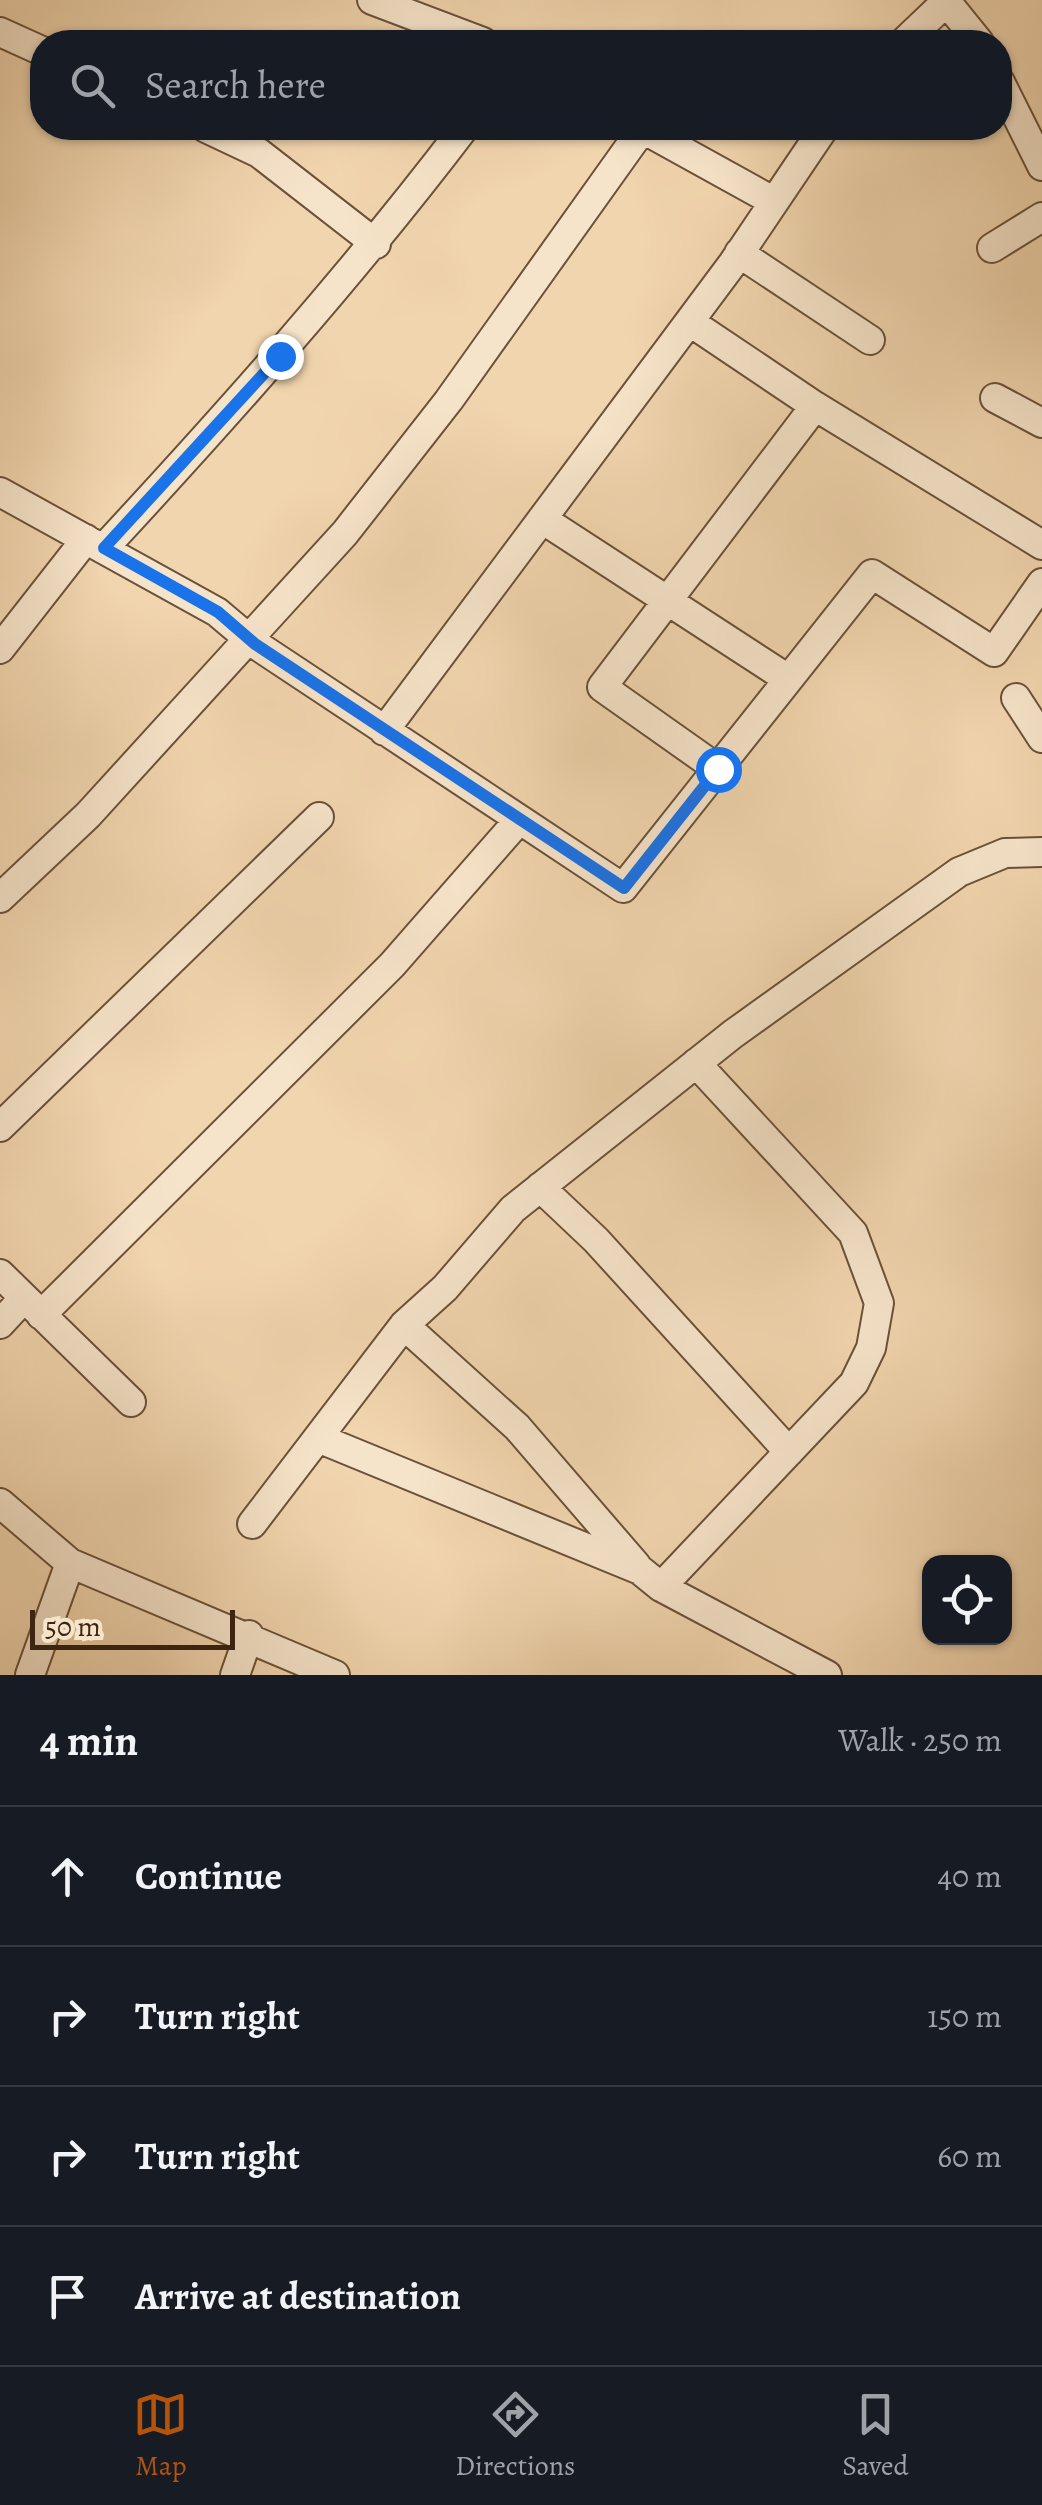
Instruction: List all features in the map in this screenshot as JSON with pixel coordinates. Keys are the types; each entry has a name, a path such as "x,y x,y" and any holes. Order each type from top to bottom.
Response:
{"street":[{"path":"372,0 451,30"},
{"path":"916,30 946,1 969,30"},
{"path":"0,32 30,46"},
{"path":"1012,106 1042,166"},
{"path":"231,140 259,153 376,244"},
{"path":"0,649 95,544 280,356 376,244 455,140"},
{"path":"0,898 88,815 368,504 448,400 633,140"},
{"path":"664,140 773,201"},
{"path":"384,731 690,322 816,140"},
{"path":"992,248 1042,217"},
{"path":"740,253 870,340"},
{"path":"690,322 815,406 1042,545"},
{"path":"995,398 1042,423"},
{"path":"718,769 602,687 815,406"},
{"path":"0,492 218,612 246,638 624,888 872,574 994,652 1042,582"},
{"path":"542,519 788,679"},
{"path":"1016,698 1042,738"},
{"path":"0,1128 319,817"},
{"path":"0,1324 33,1307 392,965 519,820"},
{"path":"252,1524 404,1325 446,1288 513,1208 696,1063 960,872 1005,853 1042,852"},
{"path":"651,1578 789,1452 854,1383 871,1348 879,1303 854,1233 696,1063"},
{"path":"540,1187 596,1240 789,1452"},
{"path":"0,1274 131,1402"},
{"path":"404,1325 518,1427 651,1578"},
{"path":"318,1438 651,1578 827,1675"},
{"path":"0,1503 70,1563 336,1675"},
{"path":"30,1675 70,1563"},
{"path":"235,1675 249,1636"}],"route":[{"path":"280,356 104,548 218,612 255,644 624,888 718,769"}]}
